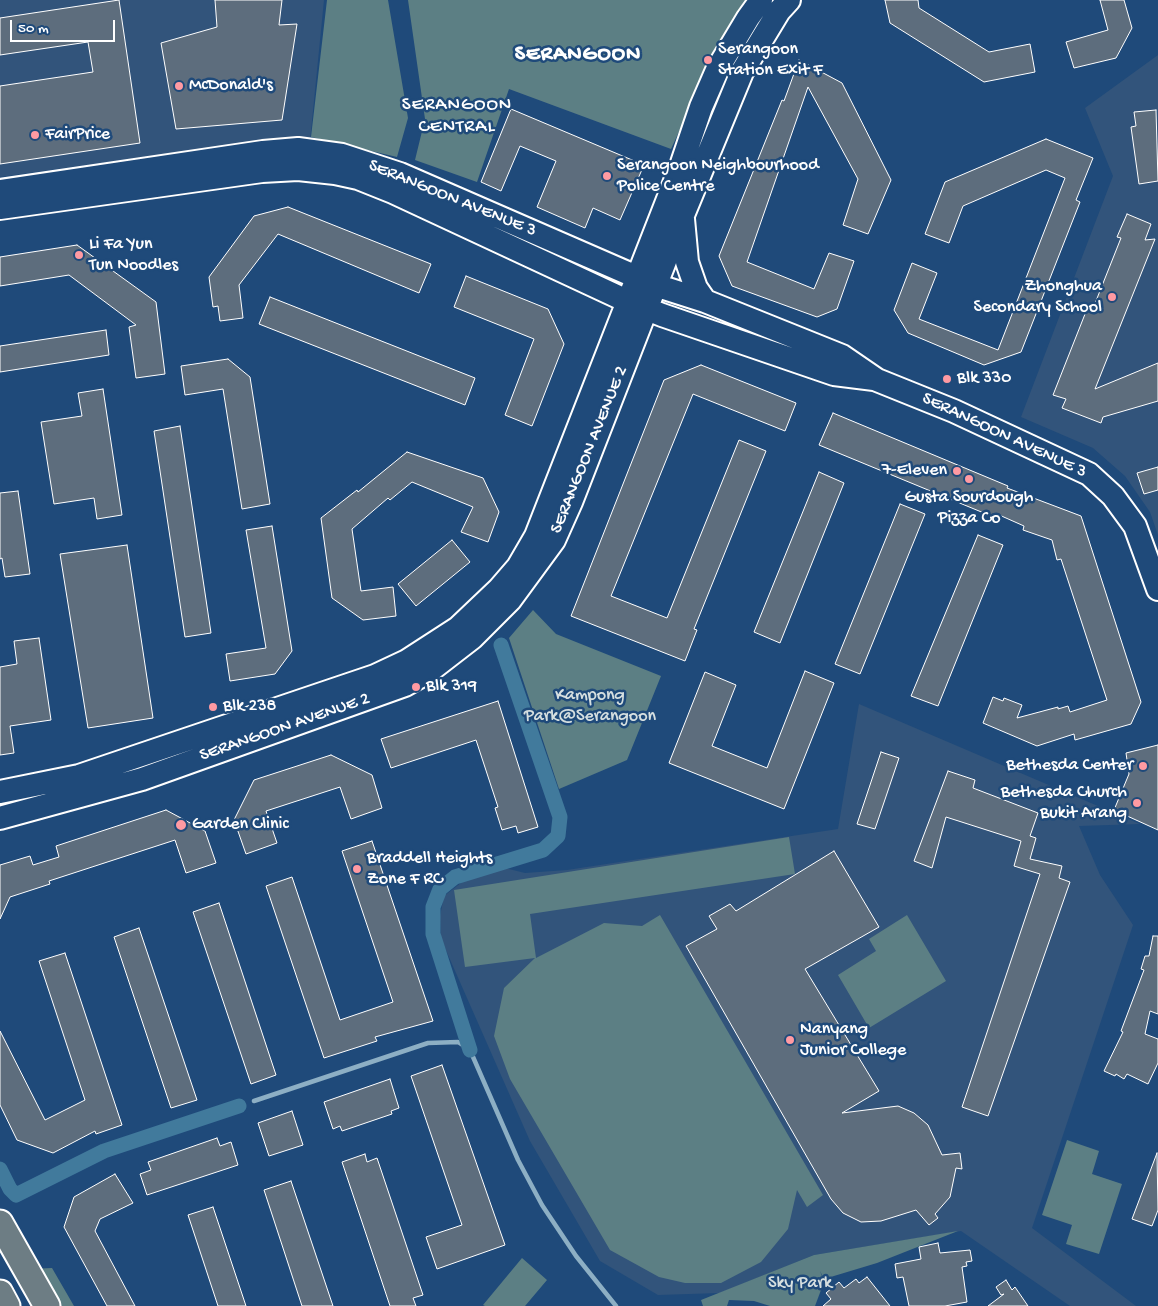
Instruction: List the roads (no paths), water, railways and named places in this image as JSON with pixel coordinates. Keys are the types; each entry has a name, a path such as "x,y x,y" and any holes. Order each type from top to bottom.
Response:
{"main road":[{"name":"SERANGOON AVENUE 2","path":"646,281 683,215 701,107 718,68 761,0"},
{"name":"SERANGOON AVENUE 2","path":"0,792 79,776 359,682 407,661 458,628 499,589 518,567 536,536 636,305 691,170 742,72 779,11 789,0"},
{"name":"SERANGOON AVENUE 3","path":"0,191 263,152 298,149 342,155 400,174 646,281 705,301 842,356 877,380 954,411 1090,474 1113,496 1135,526 1158,589"},
{"name":"SERANGOON AVENUE 3","path":"0,208 262,171 298,169 335,173 358,178 393,192 636,305 834,374 877,380"},
{"path":"683,215 687,262 696,288 705,301"},
{"name":"SERANGOON AVENUE 2","path":"0,818 142,779 381,695 428,672 472,638 510,600 554,540 571,502 636,305"},
{"path":"0,1223 47,1306"},
{"path":"0,1293 7,1306"}],"waterway":[{"path":"470,1050 433,934 433,907 440,889 455,877 543,850 558,836 560,817 501,645"},
{"path":"254,1101 428,1043 458,1042 470,1050 518,1160 542,1205 576,1256 616,1306"},
{"path":"0,1169 10,1189 16,1195 104,1151 239,1106"}],"place":[{"name":"Serangoon Station Exit F","path":"708,60"},
{"name":"McDonald's","path":"179,86"},
{"name":"FairPrice","path":"35,135"},
{"name":"Serangoon Neighbourhood Police Centre","path":"607,176"},
{"name":"Li Fa Yun Tun Noodles","path":"79,255"},
{"name":"Zhonghua Secondary School","path":"1112,297"},
{"name":"Blk 330","path":"947,379"},
{"name":"7-Eleven","path":"957,471"},
{"name":"Gusta Sourdough Pizza Co","path":"969,479"},
{"name":"Blk 319","path":"416,687"},
{"name":"Blk 238","path":"213,707"},
{"name":"Bethesda Center","path":"1143,766"},
{"name":"Bethesda Church Bukit Arang","path":"1137,803"},
{"name":"Garden Clinic","path":"181,825"},
{"name":"Braddell Heights Zone F RC","path":"357,869"},
{"name":"Nanyang Junior College","path":"790,1040"}],"district":[{"name":"SERANGOON","path":"578,56"},
{"name":"SERANGOON CENTRAL","path":"457,117"}],"park label":[{"name":"Kampong Park@Serangoon","path":"590,706"},
{"name":"Sky Park","path":"800,1284"}]}
